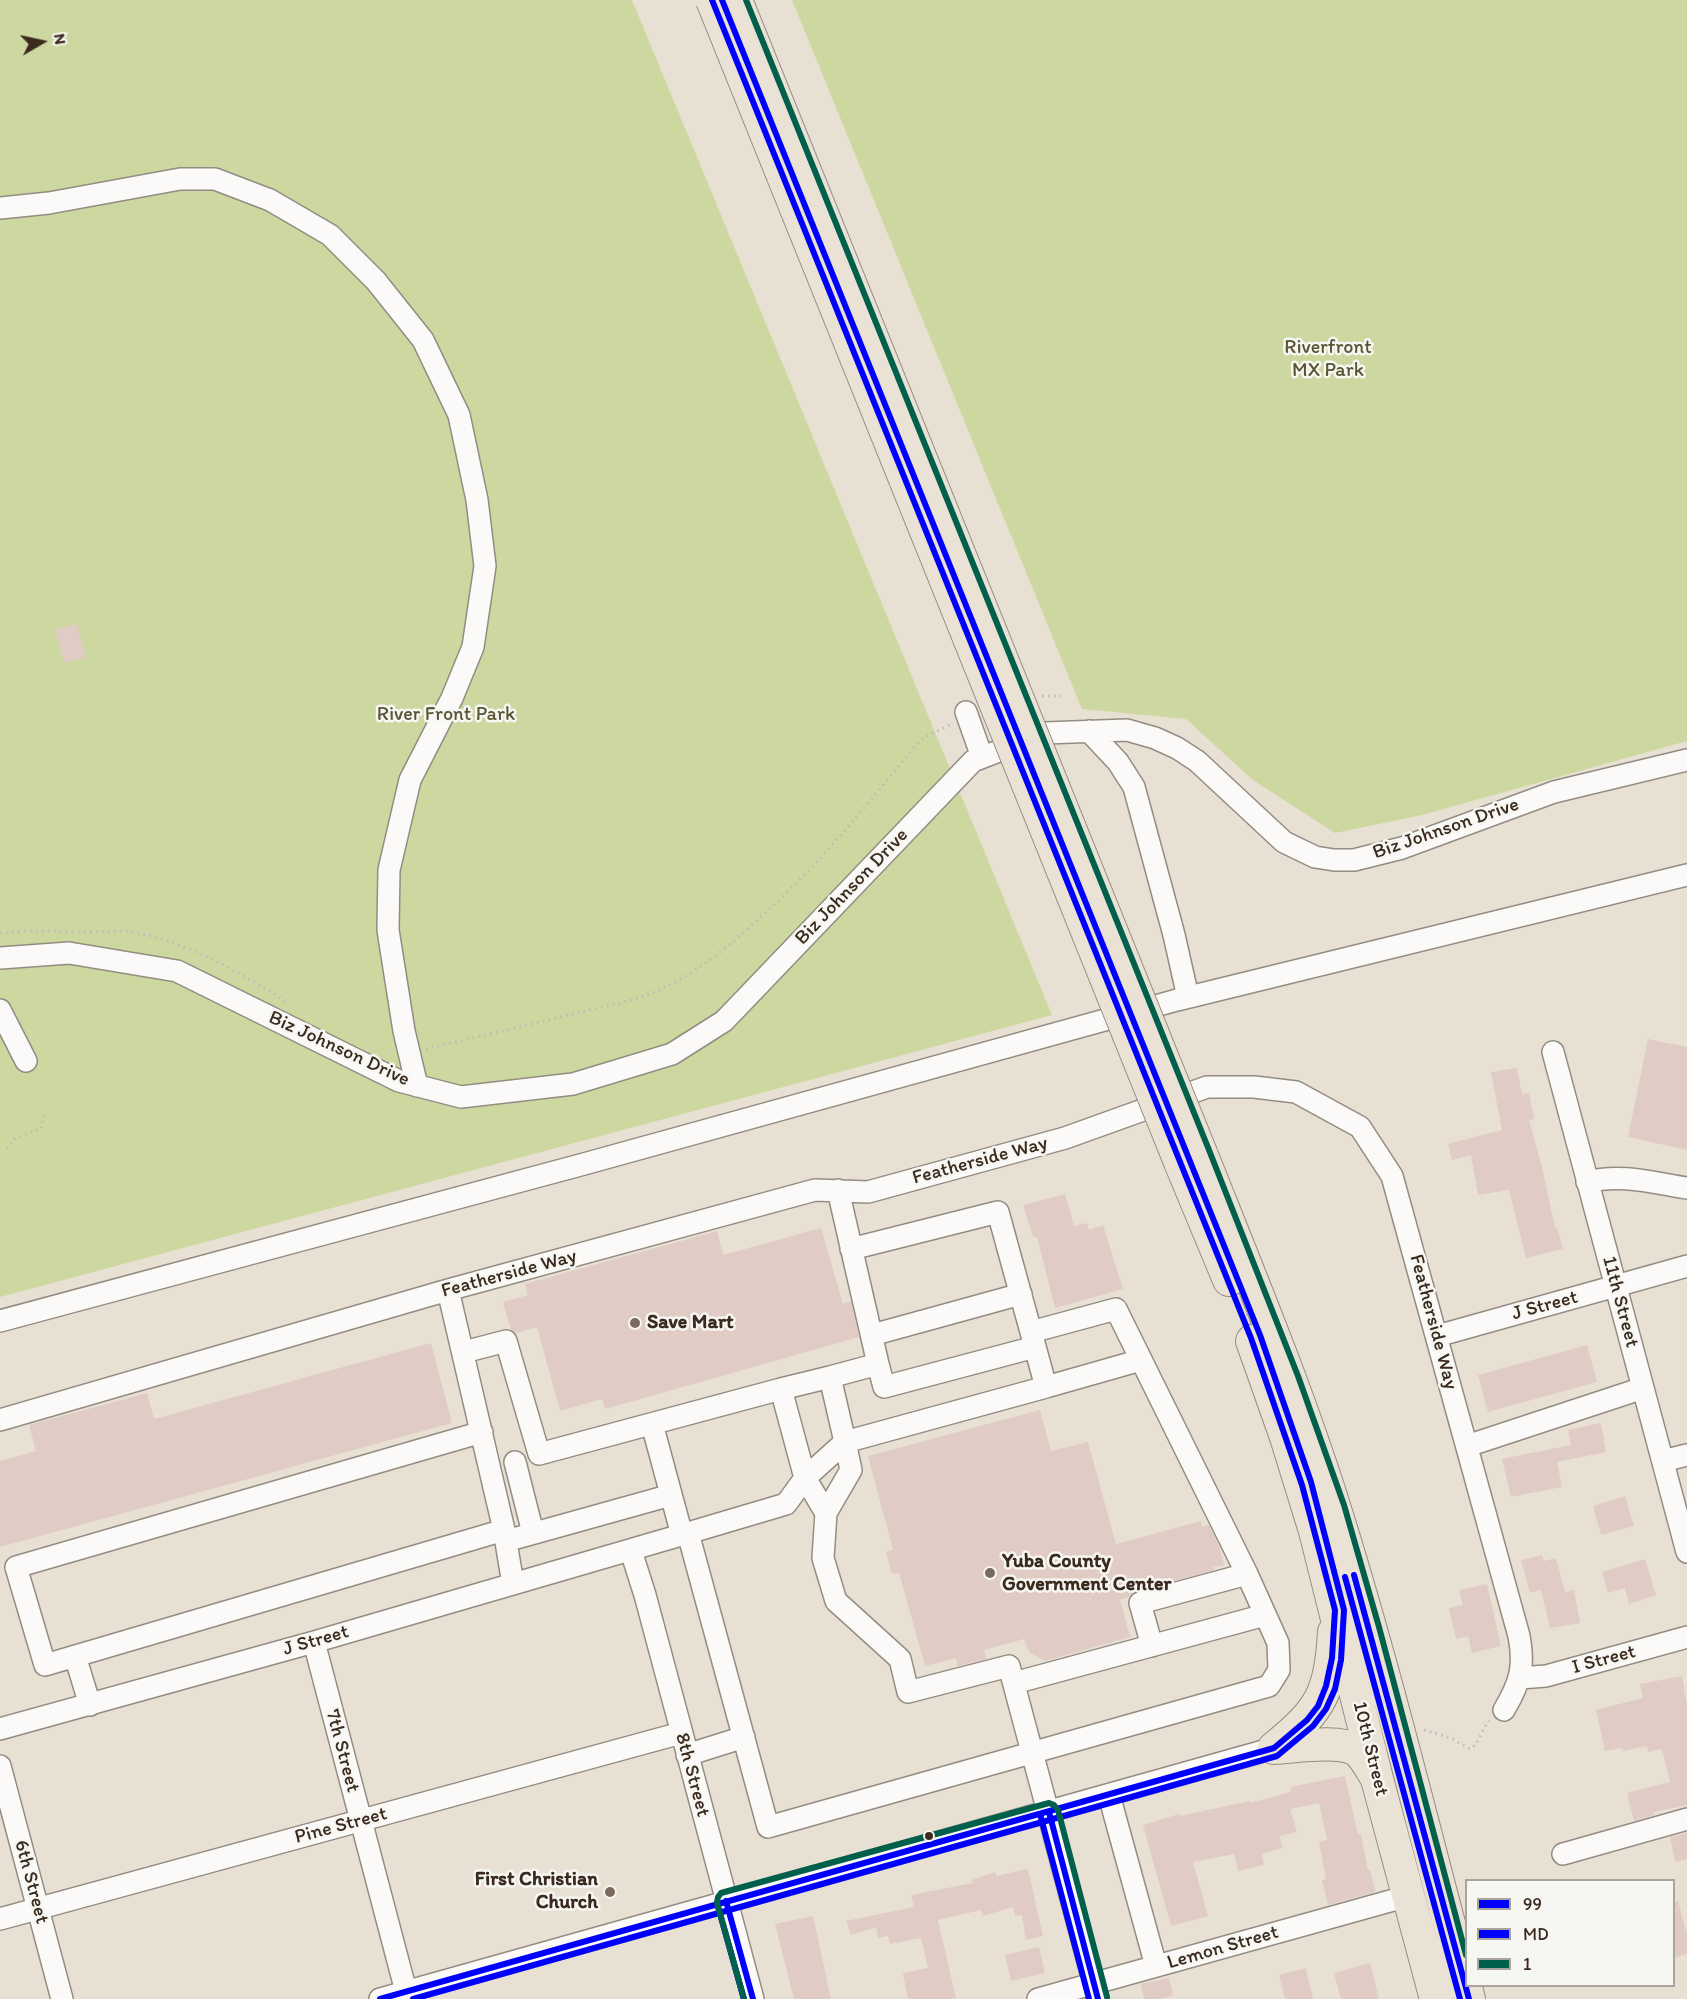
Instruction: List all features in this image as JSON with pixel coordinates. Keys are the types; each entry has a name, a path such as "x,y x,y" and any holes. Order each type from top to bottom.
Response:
{"highway":[{"path":"712,0 1191,1157"},
{"path":"736,0 1191,1157"},
{"name":"10th Street","path":"1191,1157 1230,1283 1274,1400 1302,1485 1436,1999"},
{"name":"10th Street","path":"1191,1157 1266,1317 1335,1508 1377,1652 1465,1984"},
{"path":"1274,1748 1307,1720 1318,1706 1326,1686 1332,1658 1335,1610"},
{"path":"1274,1748 1342,1746 1356,1750 1366,1760 1377,1779"}],"street":[{"path":"0,208 49,203 180,179 215,179 270,200 330,235 376,281 423,340 459,415 477,500 484,566 473,647 452,699 410,780 389,870 388,930 408,1050 417,1086"},
{"path":"967,715 982,758"},
{"path":"1089,730 1118,762 1134,787 1174,935 1188,997"},
{"name":"Biz Johnson Drive","path":"0,958 69,953 177,971 399,1081 461,1097 573,1084 672,1054 724,1021 973,761 1045,733 1127,730 1155,738 1177,748 1214,776 1284,842 1315,857 1334,860 1354,860 1402,848 1554,792 1687,760"},
{"path":"0,1321 517,1182 1188,997 1687,875"},
{"path":"0,1010 26,1061"},
{"name":"11th Street","path":"1553,1052 1687,1552"},
{"name":"Featherside Way","path":"0,1420 448,1290 815,1190 868,1192 1053,1141 1207,1087 1254,1087 1296,1092 1360,1127 1392,1176 1519,1636 1522,1652 1520,1678 1504,1710"},
{"path":"1587,1182 1604,1177 1620,1177 1687,1188"},
{"path":"652,1424 671,1496 685,1534 744,1737 768,1827 1269,1686 1278,1670 1278,1643 1247,1574 1116,1309 1033,1340 884,1387 838,1190"},
{"path":"851,1249 998,1212 1046,1387"},
{"name":"J Street","path":"1437,1336 1687,1266"},
{"path":"448,1290 505,1535 513,1584"},
{"path":"872,1335 1021,1294"},
{"path":"464,1352 506,1341 539,1454"},
{"path":"845,1442 1141,1360"},
{"path":"490,1469 737,1400 878,1364"},
{"path":"830,1377 850,1470 826,1513 823,1558 836,1601 900,1659 908,1692 1009,1666 1034,1752 1096,1991"},
{"path":"1467,1446 1643,1388"},
{"path":"781,1389 805,1478 826,1513"},
{"path":"482,1432 16,1567 45,1665 505,1535 533,1533 671,1496"},
{"name":"J Street","path":"0,1729 314,1642 786,1504 805,1478 845,1442"},
{"path":"1663,1461 1687,1455"},
{"path":"515,1462 533,1533"},
{"name":"8th Street","path":"631,1551 645,1595 753,1999"},
{"path":"1152,1646 1140,1603 1247,1574"},
{"path":"1014,1683 1265,1615"},
{"name":"I Street","path":"1520,1678 1546,1676 1687,1637"},
{"name":"7th Street","path":"314,1642 407,1995"},
{"path":"75,1656 90,1705"},
{"name":"Pine Street","path":"0,1919 681,1733"},
{"path":"687,1755 744,1737"},
{"path":"380,1999 407,1995 726,1901 1274,1748"},
{"name":"6th Street","path":"0,1766 62,1999"},
{"path":"1109,1795 1156,1966"},
{"path":"1563,1854 1687,1819"},
{"name":"Lemon Street","path":"1038,1999 1096,1991 1156,1966 1408,1896"}],"path":[{"path":"1036,696 1061,696"},
{"path":"408,1050 430,1048 638,998 658,991 702,967 739,937 811,868 862,812 915,746 967,715"},
{"path":"0,933 37,930 116,931 142,934 176,944 218,962 295,1007"},
{"path":"7,1149 15,1138 41,1129 44,1112"},
{"path":"1417,1727 1451,1738 1470,1749 1476,1746 1484,1725 1504,1710"}],"green space":[{"name":"River Front Park","path":"0,0 632,0 1052,1015 0,1297"},
{"name":"Riverfront MX Park","path":"792,0 1687,0 1687,741 1422,815 1335,833 1253,780 1186,719 1082,709"}],"building":[{"path":"77,624 86,657 64,663 55,630"},
{"path":"1648,1039 1687,1047 1687,1150 1628,1137"},
{"path":"1517,1068 1522,1094 1529,1093 1534,1119 1529,1120 1555,1228 1557,1228 1563,1249 1526,1258 1509,1190 1478,1195 1471,1155 1452,1160 1448,1144 1502,1130 1491,1072"},
{"path":"1065,1194 1074,1226 1087,1223 1089,1230 1103,1225 1123,1289 1055,1308 1037,1237 1033,1237 1023,1205"},
{"path":"821,1228 843,1304 851,1301 859,1337 605,1409 602,1399 560,1411 537,1327 516,1333 511,1330 503,1302 528,1295 525,1284 717,1231 723,1255"},
{"path":"431,1343 452,1423 0,1547 0,1461 36,1451 29,1425 147,1393 154,1419"},
{"path":"1587,1345 1597,1382 1488,1412 1478,1375"},
{"path":"1040,1410 1051,1451 1088,1442 1116,1544 1201,1521 1202,1527 1209,1525 1219,1546 1224,1565 1213,1567 1214,1570 1137,1591 1120,1600 1130,1637 1045,1661 1029,1652 1024,1639 984,1650 987,1659 958,1666 956,1658 925,1666 899,1573 892,1574 886,1552 893,1550 868,1456"},
{"path":"1601,1423 1606,1452 1557,1462 1562,1487 1511,1497 1502,1459 1571,1445 1568,1430"},
{"path":"1625,1496 1634,1526 1601,1535 1593,1506"},
{"path":"1542,1555 1544,1561 1556,1558 1565,1592 1574,1590 1580,1623 1550,1628 1541,1590 1530,1593 1521,1560"},
{"path":"1645,1559 1656,1595 1629,1604 1625,1588 1608,1593 1602,1572"},
{"path":"1487,1584 1501,1646 1472,1653 1468,1636 1456,1639 1449,1608 1463,1605 1459,1590"},
{"path":"1682,1676 1687,1705 1687,1805 1653,1812 1654,1815 1634,1821 1627,1793 1670,1782 1662,1749 1648,1752 1647,1746 1623,1751 1622,1748 1605,1751 1596,1710 1643,1698 1640,1684"},
{"path":"1345,1776 1358,1835 1361,1834 1375,1892 1328,1905 1322,1880 1326,1879 1319,1842 1327,1840 1319,1803 1290,1809 1297,1832 1280,1836 1282,1848 1262,1854 1264,1865 1238,1871 1234,1854 1193,1862 1208,1916 1171,1926 1143,1825 1179,1814 1180,1816 1250,1801 1250,1803 1291,1792 1290,1787"},
{"path":"1687,1833 1687,1859 1675,1862 1670,1837"},
{"path":"1028,1869 1043,1936 1026,1940 1022,1915 1015,1916 1013,1907 983,1916 981,1910 938,1920 956,1999 908,1999 903,1973 928,1968 921,1938 890,1944 888,1936 878,1938 876,1927 851,1935 846,1921 914,1907 911,1895 973,1883 972,1880 995,1872 996,1876"},
{"path":"1678,1901 1687,1934 1687,1954 1675,1958 1675,1902"},
{"path":"813,1916 831,1999 794,1999 775,1924"},
{"path":"1039,1947 1045,1973 1011,1981 1005,1955"},
{"path":"1370,1963 1379,1999 1341,1999 1334,1973"},
{"path":"1306,1968 1313,1999 1285,1999 1279,1975"},
{"path":"1169,1978 1173,1996 1144,1999 1141,1984"}],"transit line":[{"name":"99","path":"380,1999 1274,1748 1307,1720 1318,1706 1326,1686 1332,1658 1335,1610 1302,1485 1251,1338 712,0"},
{"name":"MD","path":"413,1999 1277,1756 1313,1726 1326,1709 1335,1689 1341,1660 1344,1610 1311,1482 1260,1335 722,0"},
{"name":"1","path":"746,0 1298,1376 1344,1505 1379,1627 1465,1951"},
{"name":"99","path":"1354,1575 1465,1984"},
{"name":"MD","path":"1345,1577 1460,1999"},
{"name":"1","path":"744,1999 717,1903 721,1893 1049,1803 1058,1810 1107,1997"},
{"name":"99","path":"1049,1812 1098,1999"},
{"name":"MD","path":"1040,1814 1089,1999"},
{"name":"99","path":"726,1901 753,1999"},
{"name":"MD","path":"717,1903 744,1999"},
{"name":"99","path":"1466,1987 1469,1999"}],"place":[{"name":"Save Mart","path":"635,1323"},
{"name":"Yuba County Government Center","path":"990,1573"},
{"name":"First Christian Church","path":"610,1892"}]}
